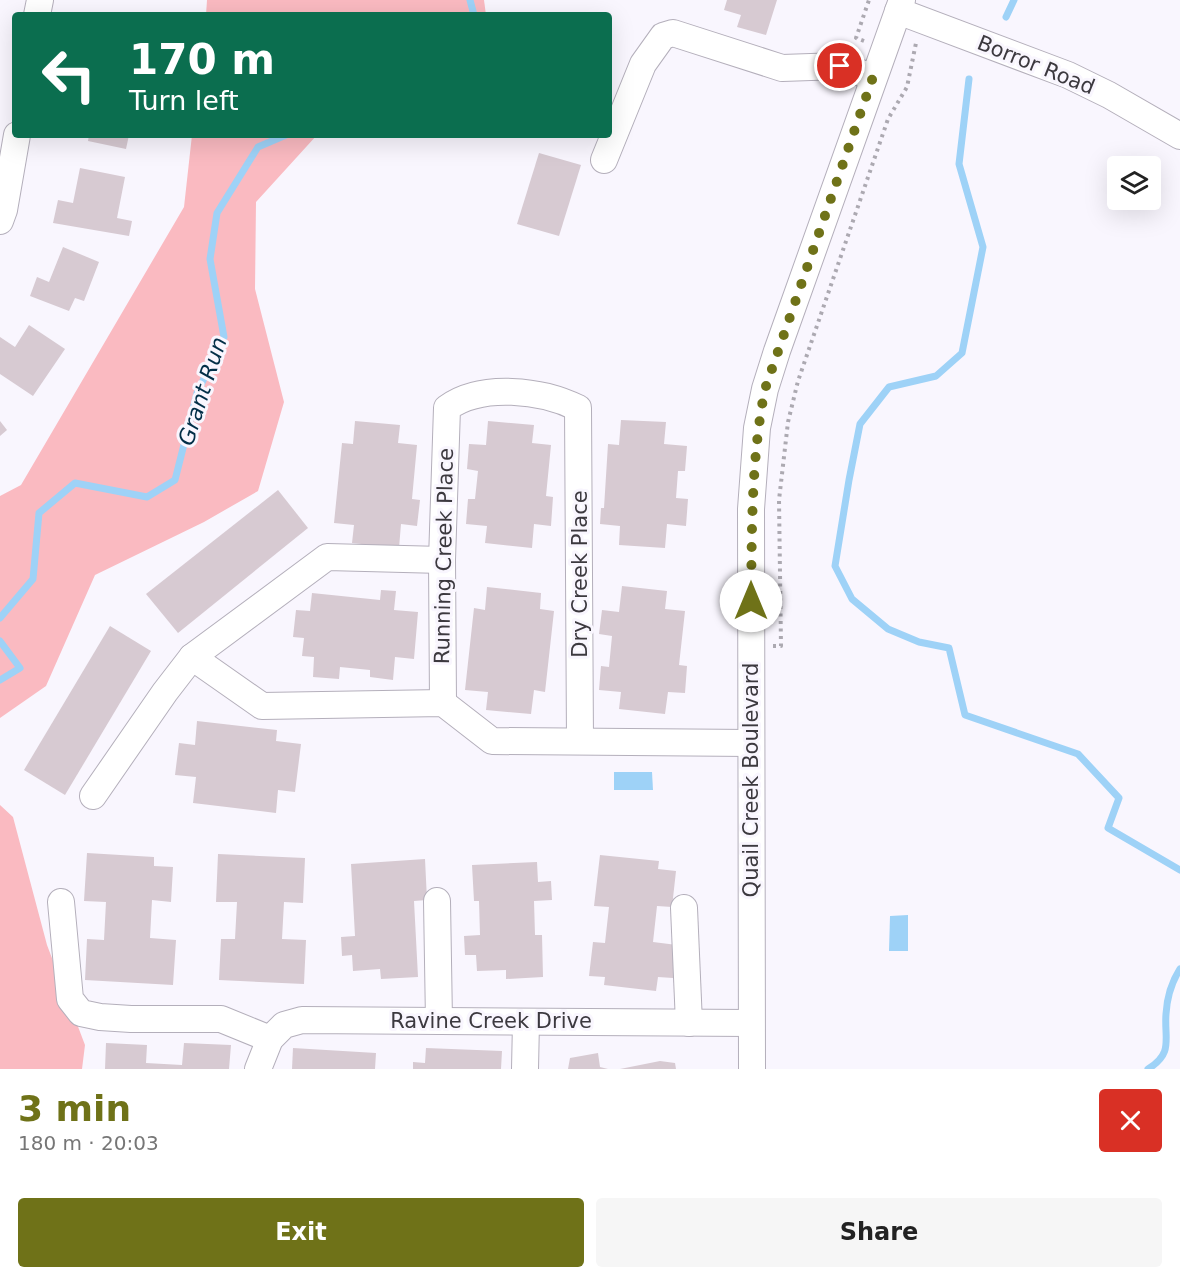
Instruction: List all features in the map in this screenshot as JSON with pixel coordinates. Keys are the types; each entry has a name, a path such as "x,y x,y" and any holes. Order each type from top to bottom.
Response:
{"street":[{"name":"Borror Road","path":"900,6 922,21 1068,75 1109,95 1180,136"},
{"name":"Quail Creek Boulevard","path":"752,1069 751,509 757,428 765,389 873,77 900,6"},
{"path":"604,160 643,64 663,36 673,33 782,68 840,66 873,77"},
{"path":"0,221 16,138"},
{"name":"Running Creek Place","path":"443,703 442,560 447,408 469,397 491,393 521,392 556,398 578,408"},
{"name":"Dry Creek Place","path":"578,408 580,740"},
{"path":"93,795 192,657 327,557 442,560"},
{"path":"192,657 262,706 443,703 492,741 751,743"},
{"path":"438,901 439,1021"},
{"path":"61,902 70,999 81,1013 131,1019 221,1019 270,1039 258,1069"},
{"path":"684,908 689,1023"},
{"name":"Ravine Creek Drive","path":"270,1039 284,1025 302,1020 751,1023"},
{"path":"525,1022 525,1069"}],"path":[{"path":"751,646 781,646 779,500 788,422 801,370 888,119 907,87 922,21"}],"shaded area":[{"path":"207,0 484,0 486,12 206,12"},
{"path":"192,138 314,138 256,202 255,289 284,402 258,491 204,522 95,575 46,686 0,718 0,496 21,485 184,207"},
{"path":"0,805 13,817 47,945 85,1045 82,1069 0,1069"}],"water":[{"path":"614,772 652,772 653,790 614,790"},
{"path":"908,915 908,951 889,951 890,916"}],"building":[{"path":"727,0 777,0 766,35 737,27 741,15 724,10"},
{"path":"88,138 128,138 126,149 88,141"},
{"path":"539,153 581,165 559,236 517,224"},
{"path":"80,168 125,177 117,218 132,221 129,236 53,223 58,200 73,203"},
{"path":"63,247 99,262 84,301 75,298 69,311 30,296 37,277 49,282"},
{"path":"29,325 65,349 33,396 0,374 0,337 15,347"},
{"path":"621,420 666,422 664,444 687,446 685,471 678,471 676,498 688,499 686,526 667,524 665,548 619,545 620,526 600,524 601,508 604,508 608,444 619,445"},
{"path":"0,421 7,430 0,436"},
{"path":"355,421 400,425 398,443 417,445 412,499 420,500 417,526 401,524 399,548 352,543 354,525 334,523 342,443 353,444"},
{"path":"488,421 534,425 532,443 551,445 546,496 553,497 551,526 534,524 532,548 485,543 487,526 466,524 468,499 475,499 478,471 467,469 469,444 486,445"},
{"path":"278,490 308,528 178,633 146,594"},
{"path":"622,586 667,591 665,609 685,611 679,665 687,666 685,693 668,692 665,714 619,709 621,692 599,690 601,666 609,667 612,636 599,634 602,610 619,612"},
{"path":"487,587 541,593 540,609 554,611 545,692 534,690 531,714 486,710 488,692 465,690 474,608 485,610"},
{"path":"381,590 396,591 394,610 418,612 414,659 395,657 393,680 370,677 370,670 340,667 339,679 313,677 314,657 302,656 304,638 293,637 296,610 310,611 312,593 380,600"},
{"path":"110,626 151,651 65,795 24,770"},
{"path":"197,721 277,730 276,741 301,744 295,792 278,790 276,813 193,803 196,777 175,775 179,743 195,745"},
{"path":"87,853 154,857 154,866 173,867 171,902 152,900 150,938 176,940 173,985 85,980 87,939 104,940 106,902 84,901"},
{"path":"218,854 305,858 303,903 284,902 282,939 306,940 304,984 219,980 221,939 235,939 237,902 216,902"},
{"path":"600,855 659,861 658,869 676,871 672,907 657,906 653,942 677,945 673,978 658,977 656,991 604,985 605,977 589,976 593,942 605,943 609,907 594,906"},
{"path":"425,859 427,900 414,901 418,977 381,979 380,969 353,971 352,955 342,956 341,937 355,936 351,864"},
{"path":"537,862 538,882 551,881 552,900 534,901 535,935 542,935 543,977 506,979 506,970 477,971 476,955 465,955 464,936 480,935 479,901 474,901 472,865"},
{"path":"106,1043 147,1045 146,1063 182,1065 184,1043 231,1045 229,1069 105,1069"},
{"path":"293,1048 376,1053 375,1069 292,1069"},
{"path":"426,1048 502,1051 501,1069 413,1069 413,1062 425,1063"},
{"path":"598,1053 600,1067 608,1069 568,1069 570,1058"},
{"path":"660,1061 675,1063 676,1069 620,1069"}],"waterway":[{"name":"Grant Run","path":"470,0 473,12"},
{"path":"1006,17 1014,0"},
{"path":"969,79 959,164 983,247 962,353 936,376 889,387 860,424 835,566 852,599 888,629 919,642 949,648 965,715 1078,754 1119,798 1108,828 1180,870"},
{"name":"Grant Run","path":"0,618 33,579 39,513 75,483 147,497 175,480 197,393 224,337 210,259 217,213 258,147 279,138"},
{"name":"Grant Run","path":"0,641 20,668 0,680"},
{"path":"1148,1069 1162,1057 1165,1051 1167,1002 1180,969"}],"route":[{"path":"751,601 751,509 757,428 765,389 873,77 840,66"}]}
